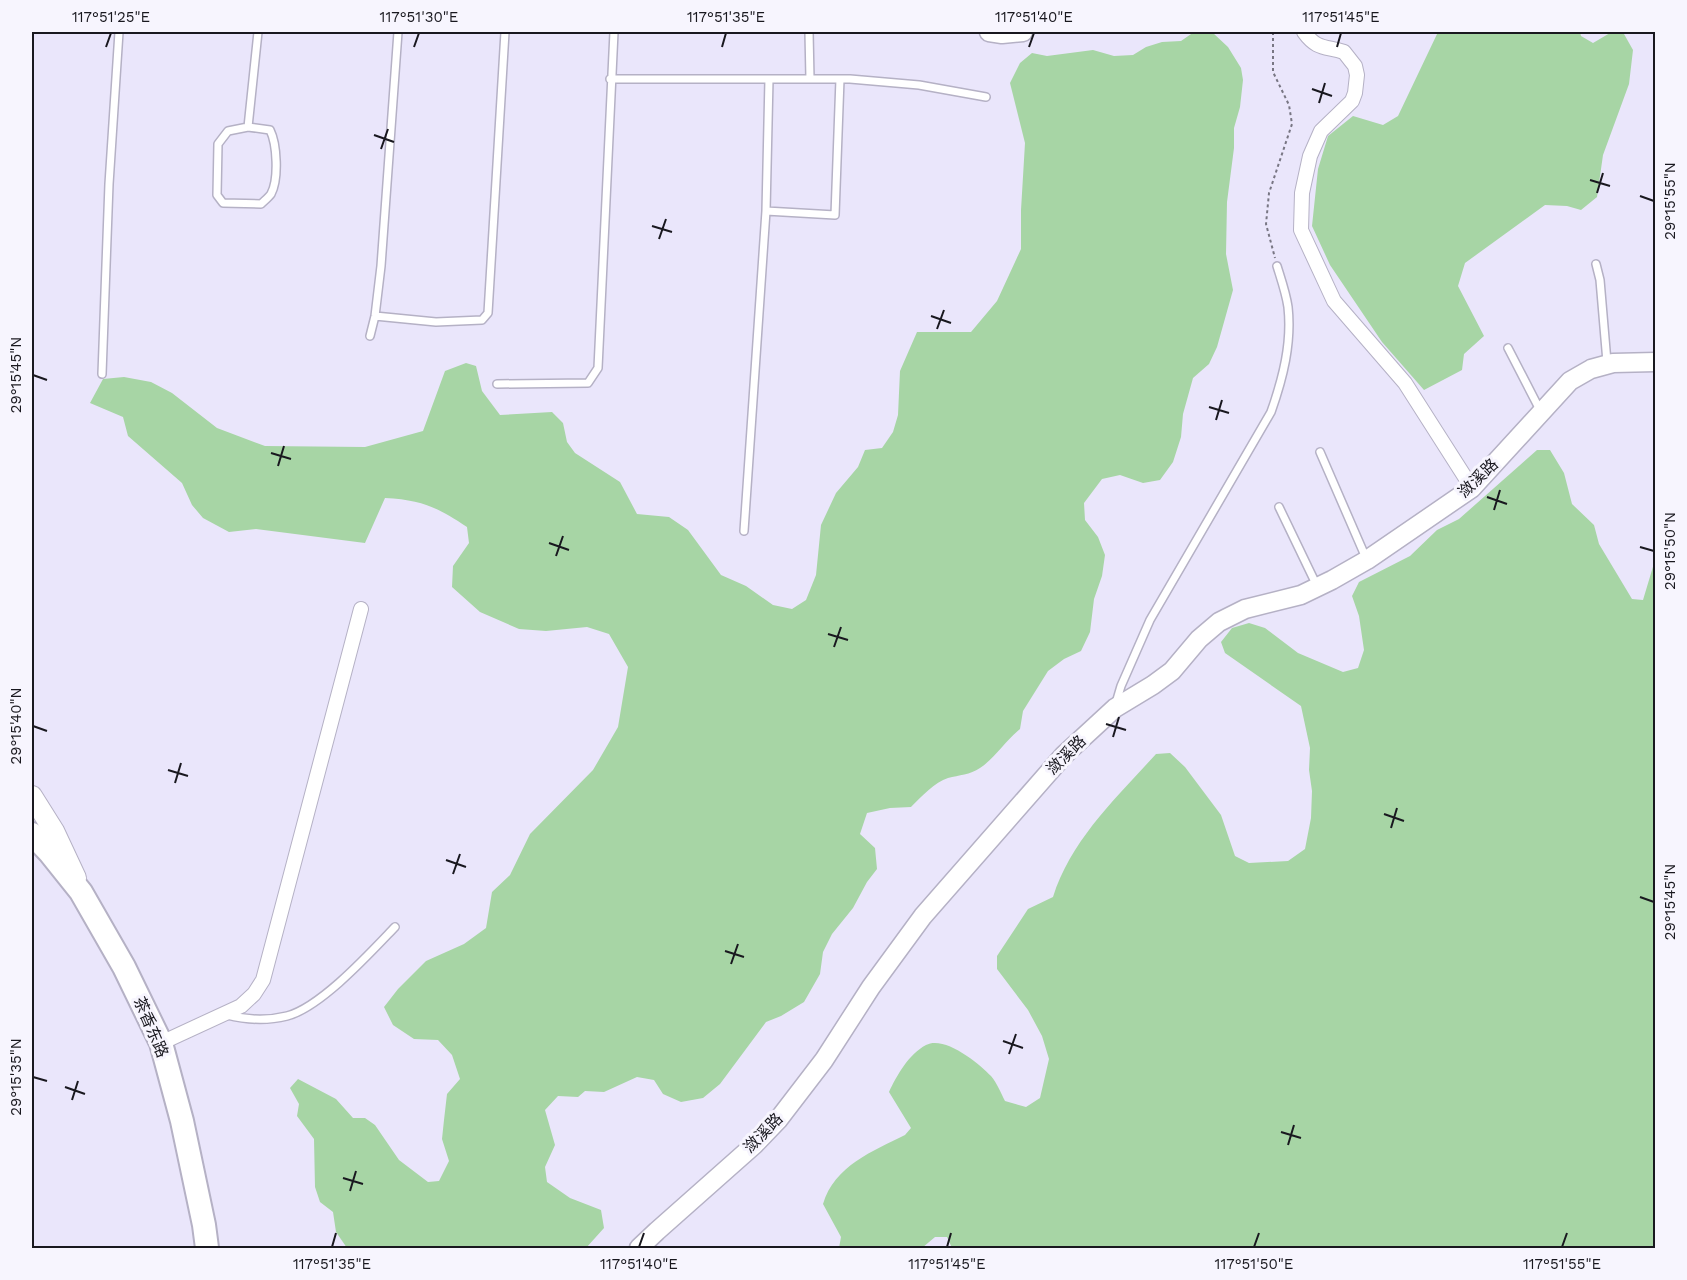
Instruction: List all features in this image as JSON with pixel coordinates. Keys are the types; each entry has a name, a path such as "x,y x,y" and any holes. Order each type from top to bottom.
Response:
{"main road":[{"path":"32,796 54,831 81,892"},
{"name":"茶香东路","path":"32,834 81,892 124,967 161,1043 182,1121 207,1248"}],"street":[{"path":"989,32 1002,34 1023,32"},
{"path":"1304,32 1310,40 1322,48 1344,52 1355,66 1357,75 1352,101 1321,131 1310,156 1302,193 1301,230 1334,301 1405,383 1472,488"},
{"name":"潋溪路","path":"639,1248 754,1145 778,1120 824,1060 871,987 923,916 1064,755 1115,708 1172,671 1198,639 1219,622 1245,609 1301,595 1332,580 1367,560 1472,488 1570,381 1591,369 1608,365 1656,362"},
{"path":"161,1043 241,1006 254,994 263,980 361,609"}],"lane":[{"path":"102,374 109,184 119,32"},
{"path":"248,127 258,32"},
{"path":"370,336 375,316 381,266 398,32"},
{"path":"375,316 436,322 482,320 488,314 505,32"},
{"path":"497,384 588,383 598,368 614,32"},
{"path":"809,32 810,79"},
{"path":"610,79 840,79 919,85 986,97"},
{"path":"744,531 766,211 769,79"},
{"path":"766,211 835,215 840,79"},
{"path":"248,127 270,130 274,138 276,172 271,194 261,204 223,202 217,195 218,144 228,130 248,127"},
{"path":"1596,264 1600,280 1608,365"},
{"path":"1115,708 1121,686 1150,620 1270,412 1283,377 1289,339 1288,306 1277,266"},
{"path":"1508,348 1542,412"},
{"path":"1320,452 1367,560"},
{"path":"1279,507 1317,586"},
{"path":"224,1015 264,1020 288,1016 305,1008 362,961 395,927"}],"path":[{"path":"1273,32 1273,72 1288,105 1292,124 1269,193 1266,224 1277,266"}],"green space":[{"path":"1194,32 1213,33 1228,47 1241,68 1243,80 1240,107 1234,128 1234,148 1227,202 1226,254 1233,290 1217,347 1209,364 1193,378 1183,414 1181,437 1173,462 1160,480 1143,483 1120,475 1102,479 1084,503 1085,520 1098,537 1105,555 1102,576 1094,599 1090,632 1081,651 1064,659 1048,671 1023,711 1020,729 980,768 938,783 911,807 890,808 867,813 860,834 875,848 877,869 853,908 832,934 823,952 820,974 804,1002 766,1022 720,1084 703,1098 681,1102 663,1094 654,1080 637,1077 604,1092 585,1091 578,1097 558,1096 545,1110 555,1145 545,1167 547,1182 570,1198 601,1210 604,1228 586,1248 347,1248 336,1232 333,1212 320,1202 315,1187 314,1139 297,1116 299,1104 290,1088 298,1079 336,1099 353,1118 365,1118 375,1125 399,1160 428,1182 439,1181 449,1161 442,1139 447,1094 460,1079 452,1055 438,1040 414,1039 393,1025 384,1007 426,961 464,944 486,928 492,892 510,875 530,834 593,770 618,727 628,667 609,634 587,627 546,631 519,629 480,612 452,587 453,566 469,543 467,527 429,506 385,498 365,543 256,529 229,532 203,518 192,505 182,483 128,436 123,417 90,403 103,379 124,377 151,382 172,393 217,428 265,446 365,447 423,431 445,371 466,363 476,366 482,391 500,415 552,412 563,423 567,442 575,453 620,482 637,514 669,517 688,530 721,575 746,586 773,605 792,609 806,600 816,575 821,525 836,493 858,467 865,450 882,448 893,432 898,415 900,371 917,332 971,332 997,301 1021,249 1025,143 1010,83 1020,63 1032,53 1047,56 1093,50 1114,56 1133,55 1146,47 1162,42 1181,41"},
{"path":"1438,32 1580,32 1581,36 1593,43 1610,33 1624,34 1633,50 1629,84 1603,155 1597,197 1581,210 1567,206 1545,205 1465,263 1458,286 1484,336 1464,354 1462,370 1424,390 1382,342 1330,265 1312,226 1318,169 1328,136 1353,116 1383,125 1398,116"},
{"path":"1537,450 1550,450 1564,473 1572,504 1594,525 1599,544 1632,599 1643,600 1655,560 1655,1248 952,1248 947,1237 935,1237 922,1248 839,1248 841,1237 823,1204 828,1191 836,1179 856,1161 905,1135 911,1128 889,1092 904,1066 920,1049 933,1043 942,1044 961,1052 991,1076 1005,1101 1026,1107 1040,1098 1049,1059 1042,1036 1028,1010 997,969 997,956 1028,909 1053,897 1061,876 1083,838 1156,754 1170,753 1185,767 1221,815 1235,856 1249,863 1288,861 1305,849 1311,818 1312,791 1309,770 1310,748 1301,706 1225,653 1221,642 1232,628 1249,623 1265,628 1298,653 1343,672 1358,668 1364,650 1359,616 1352,596 1359,582 1410,556 1437,530 1459,519"}]}
